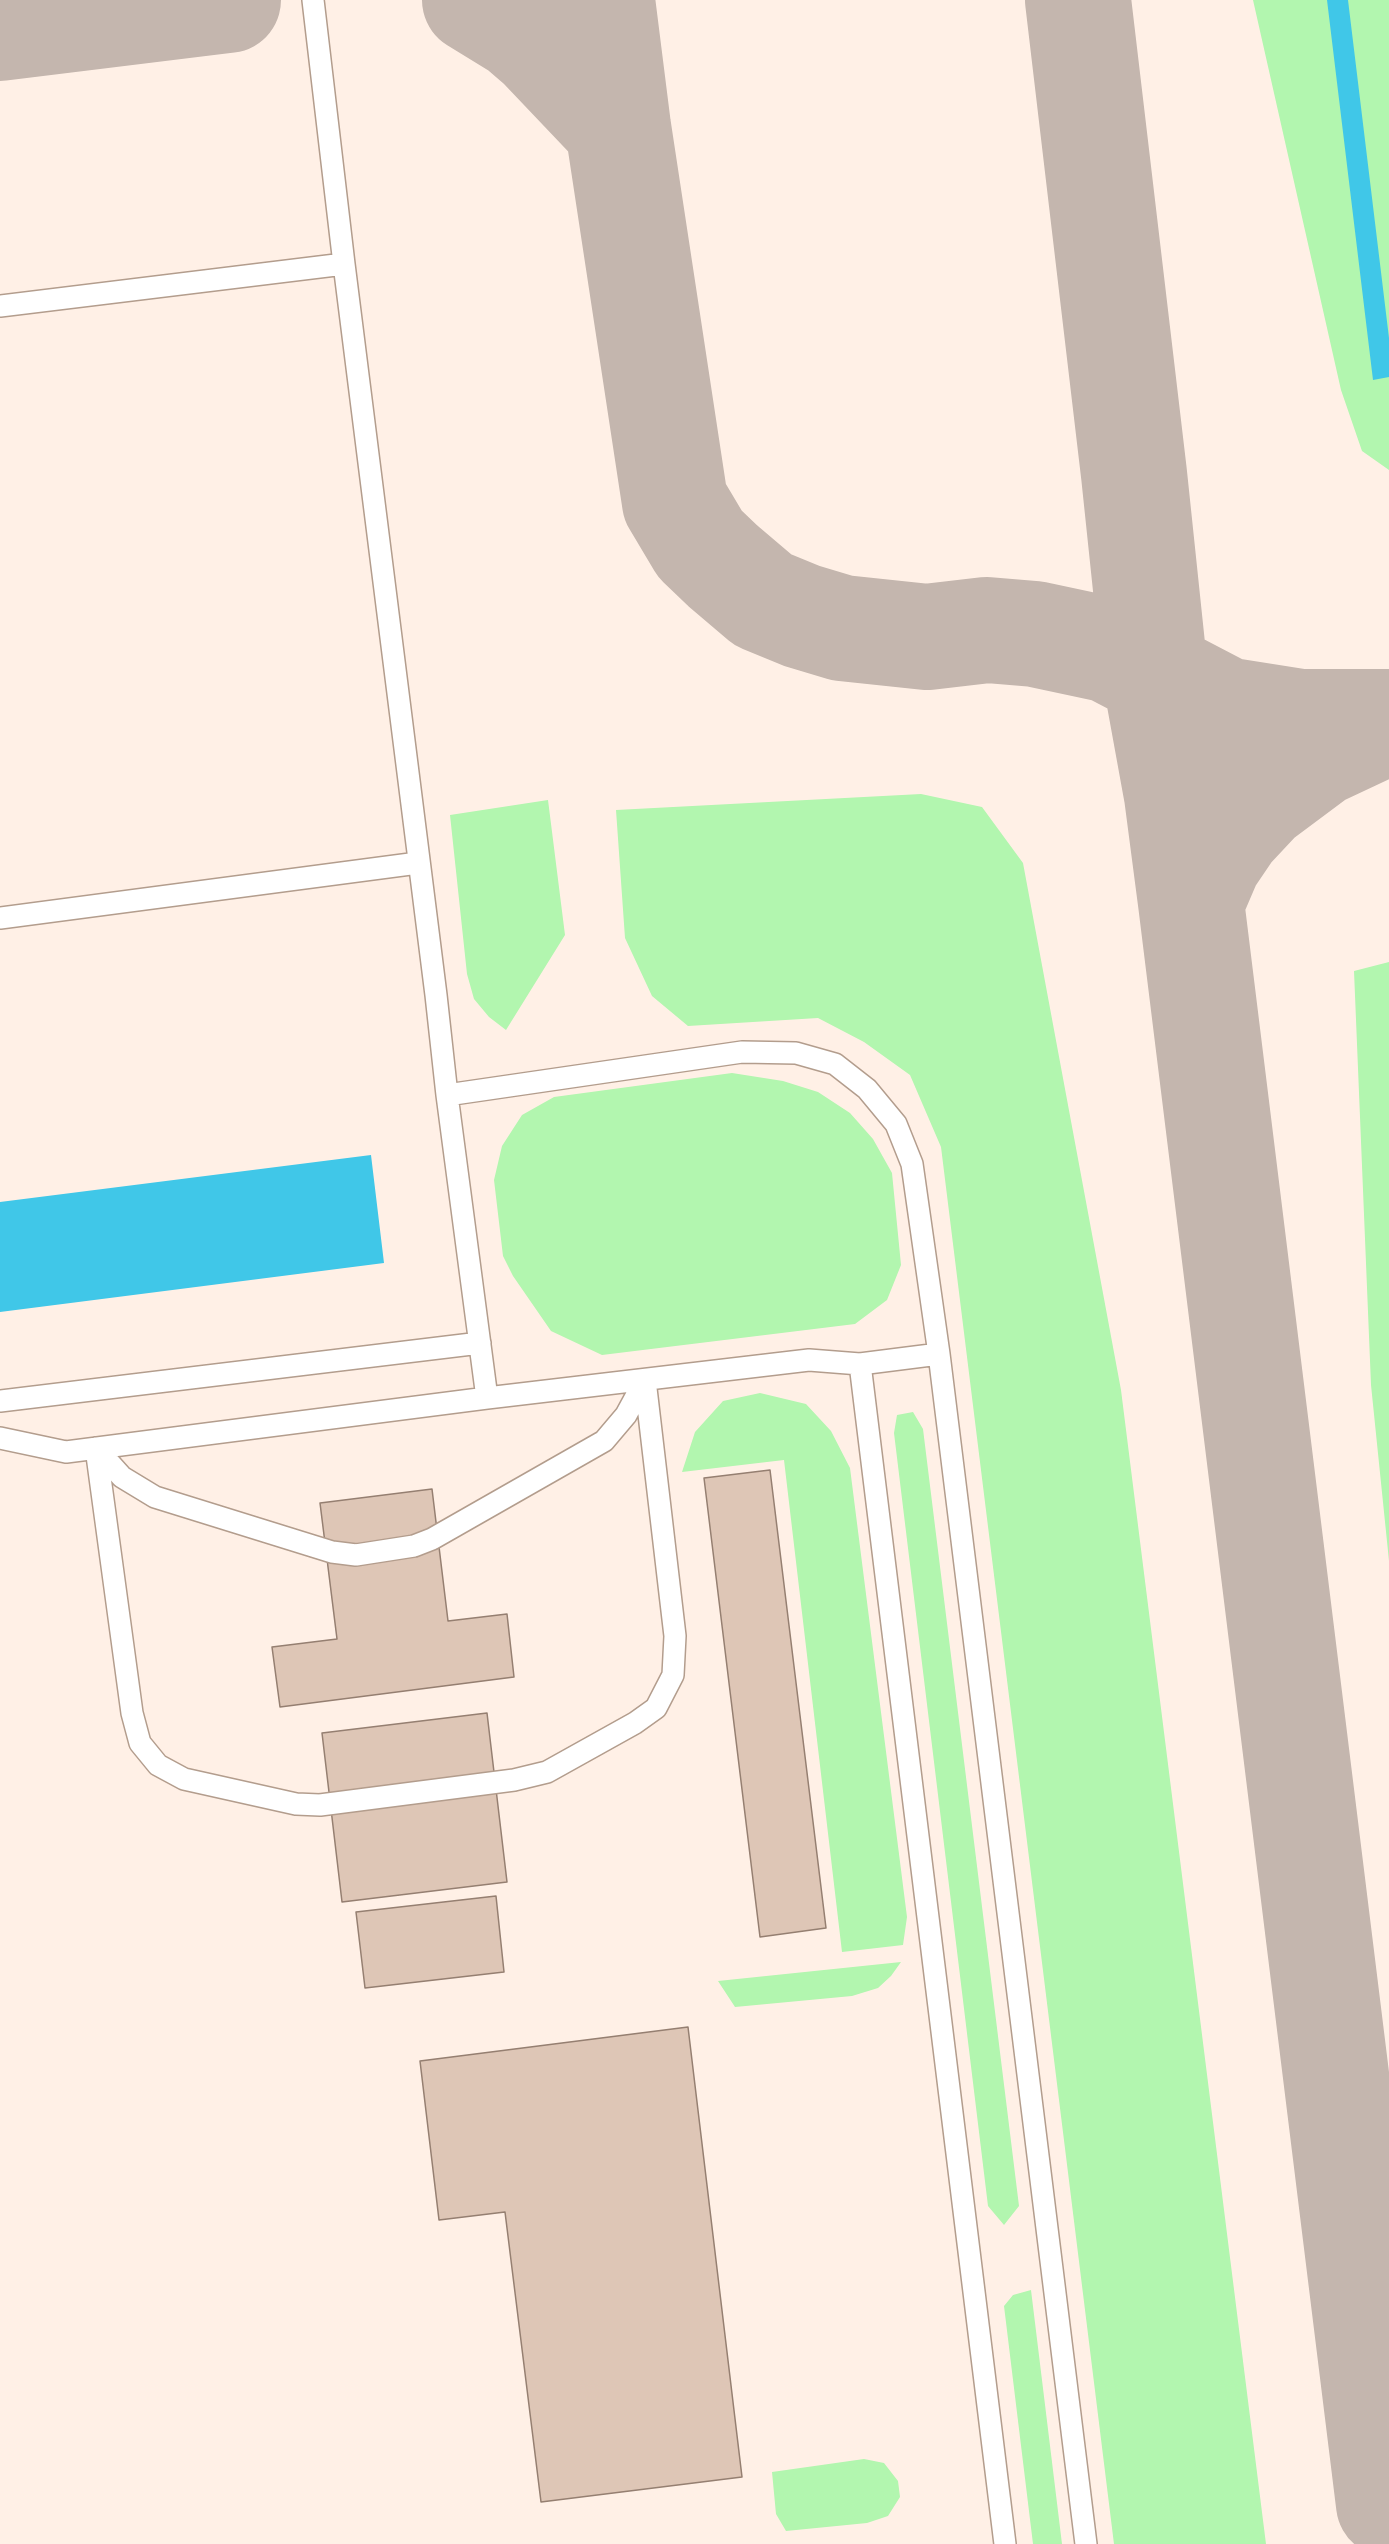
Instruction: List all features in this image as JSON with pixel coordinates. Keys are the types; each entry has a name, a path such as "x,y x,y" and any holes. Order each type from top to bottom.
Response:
{"lane":[{"path":"313,0 418,863 487,1398"},
{"path":"0,306 344,264"},
{"path":"0,918 418,863"},
{"path":"447,1095 741,1052 796,1053 835,1064 867,1089 896,1124 912,1164 939,1354 1086,2544"},
{"path":"0,1401 480,1343"},
{"path":"0,1438 66,1452 487,1398 809,1360 860,1364 939,1354"},
{"path":"860,1364 1005,2544"},
{"path":"96,1448 132,1713 140,1743 158,1765 184,1779 296,1804 332,1804 514,1780 547,1772 635,1723 656,1708 673,1675 675,1636 645,1380"},
{"path":"96,1448 122,1477 155,1497 332,1552 356,1555 414,1546 432,1539 604,1441 626,1415 645,1380"}],"green space":[{"path":"1253,0 1389,0 1389,470 1362,451 1341,390"},
{"path":"921,794 982,807 1023,863 1121,1390 1266,2544 1114,2544 941,1147 910,1075 864,1042 818,1018 688,1026 652,996 625,938 616,810"},
{"path":"548,800 565,935 506,1030 489,1017 474,999 467,974 450,815"},
{"path":"1389,962 1389,1561 1371,1385 1354,971"},
{"path":"732,1073 783,1081 818,1092 850,1113 873,1139 892,1173 901,1265 887,1300 855,1324 602,1355 551,1331 513,1276 503,1256 494,1180 502,1146 522,1115 554,1097"},
{"path":"760,1393 806,1404 831,1431 850,1468 907,1917 903,1945 842,1952 784,1460 682,1472 695,1432 723,1401"},
{"path":"913,1412 923,1429 1019,2206 1004,2225 988,2206 894,1433 897,1415"},
{"path":"901,1962 878,1988 852,1996 735,2007 718,1981"},
{"path":"1031,2290 1062,2544 1033,2544 1004,2306 1013,2295"},
{"path":"864,2459 884,2463 898,2481 900,2497 888,2516 867,2523 786,2531 776,2514 772,2472"}],"water":[{"path":"1327,0 1348,0 1389,338 1389,377 1373,380"},
{"path":"371,1155 384,1263 0,1312 0,1202"}],"building":[{"path":"770,1470 826,1928 760,1937 704,1478"},
{"path":"432,1489 448,1621 507,1614 514,1677 280,1707 272,1647 337,1639 320,1503"},
{"path":"487,1713 507,1882 342,1902 322,1733"},
{"path":"496,1896 504,1972 365,1988 356,1912"},
{"path":"688,2027 742,2477 541,2502 505,2212 439,2220 420,2061"}],"taxiway":[{"path":"0,28 228,0"},
{"path":"475,0 519,27 541,46 618,127"},
{"path":"602,0 618,127 675,502 700,544 723,566 763,600 802,616 842,628 927,637 987,630 1035,634 1110,650 1225,710 1301,722 1389,722"},
{"path":"1078,0 1134,474 1155,674 1177,795 1191,902 1389,2504"},
{"path":"1191,902 1209,860 1230,829 1259,798 1318,754 1386,722"}]}
